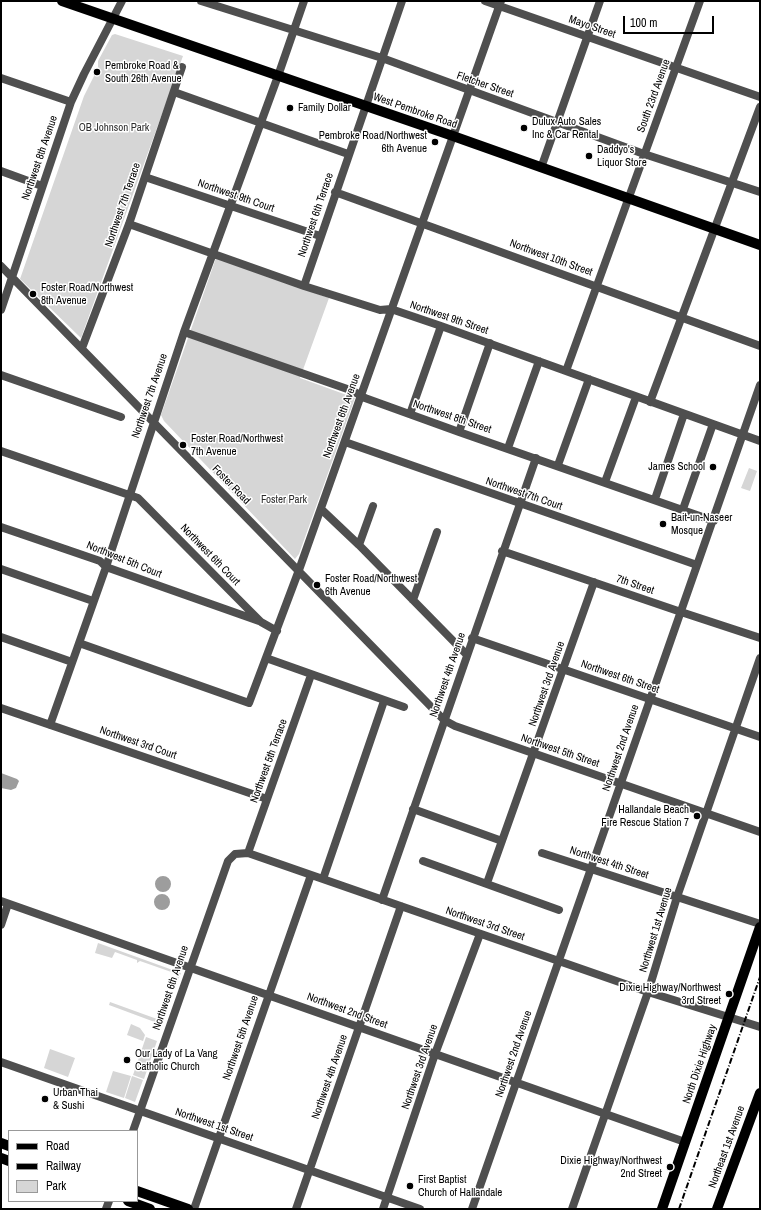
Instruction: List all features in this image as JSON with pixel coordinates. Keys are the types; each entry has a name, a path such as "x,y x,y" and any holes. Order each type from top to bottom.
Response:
{"main road":[{"name":"West Pembroke Road","path":"62,1 453,136 760,245"},
{"name":"North Dixie Highway","path":"662,1209 760,927"},
{"name":"Northeast 1st Avenue","path":"717,1209 760,1093"},
{"path":"138,1191 188,1209"},
{"path":"131,1202 150,1209"}],"street":[{"name":"Northwest 8th Avenue","path":"1,310 71,102 122,1"},
{"name":"Fletcher Street","path":"201,1 382,58 644,154 760,192"},
{"name":"Northwest 7th Avenue","path":"50,725 106,567 153,421 184,332 304,1"},
{"name":"Northwest 6th Terrace","path":"304,286 348,154 402,1"},
{"name":"Mayo Street","path":"485,1 500,3 587,37 760,96"},
{"path":"541,168 556,121 600,1"},
{"name":"South 23rd Avenue","path":"629,199 700,1"},
{"name":"Northwest 6th Avenue","path":"79,644 249,703 321,509 500,3"},
{"name":"Northwest 7th Terrace","path":"82,348 129,224 182,67"},
{"path":"1,78 71,102"},
{"path":"174,92 348,154"},
{"path":"650,402 760,107"},
{"path":"1,172 42,186"},
{"name":"Northwest 9th Court","path":"145,177 320,236"},
{"name":"Northwest 10th Street","path":"335,192 760,346"},
{"path":"566,371 629,199"},
{"name":"Northwest 9th Street","path":"129,224 213,252 304,286 380,310 391,309 441,326 760,441"},
{"name":"Foster Road","path":"1,266 444,720"},
{"path":"410,414 441,326"},
{"name":"Northwest 8th Street","path":"184,332 361,395 365,398 459,432 558,465 714,521"},
{"path":"459,432 490,343"},
{"path":"508,448 539,361"},
{"path":"1,375 121,416"},
{"path":"558,465 589,379"},
{"name":"Northwest 2nd Avenue","path":"472,1209 515,1082 714,521 760,385"},
{"path":"605,482 636,397"},
{"path":"655,499 684,414"},
{"path":"682,509 712,424"},
{"name":"Northwest 7th Court","path":"344,442 698,565"},
{"path":"1,451 130,494"},
{"name":"Northwest 4th Avenue","path":"382,900 466,654 536,458"},
{"name":"Northwest 6th Court","path":"130,494 138,498 261,622 277,630"},
{"path":"359,545 373,506"},
{"path":"321,509 359,545 466,654"},
{"name":"Northwest 5th Court","path":"1,527 100,561 106,567 261,622"},
{"path":"413,600 437,532"},
{"name":"7th Street","path":"502,551 760,638"},
{"path":"1,569 93,601"},
{"name":"Northwest 3rd Avenue","path":"487,883 594,582"},
{"path":"1,637 72,662"},
{"name":"Northwest 6th Street","path":"472,638 760,737"},
{"path":"266,658 404,707"},
{"name":"Northwest 1st Avenue","path":"572,1209 648,992 677,897 760,658"},
{"name":"Northwest 5th Terrace","path":"248,853 311,675"},
{"path":"323,879 384,700"},
{"name":"Northwest 3rd Court","path":"1,708 267,799"},
{"name":"Northwest 5th Street","path":"444,720 534,754 760,832"},
{"path":"413,809 502,841"},
{"name":"Northwest 3rd Street","path":"235,854 248,853 648,992 760,1027"},
{"name":"Northwest 4th Street","path":"542,853 760,924"},
{"name":"Northwest 6th Avenue","path":"133,1130 228,861 235,854"},
{"path":"423,861 559,910"},
{"name":"Northwest 5th Avenue","path":"194,1209 268,994 311,875"},
{"path":"1,925 5,903"},
{"name":"Northwest 2nd Street","path":"5,903 268,994 685,1142"},
{"name":"Northwest 4th Avenue","path":"296,1209 401,906"},
{"name":"Northwest 3rd Avenue","path":"383,1209 435,1054 480,934"},
{"name":"Northwest 1st Street","path":"1,1062 420,1209"}],"green space":[{"name":"OB Johnson Park","path":"115,34 183,56 81,338 20,279 84,96 98,68 98,61 112,35"},
{"name":"Foster Park","path":"216,258 329,298 300,378 355,398 299,554 295,559 164,421 161,415"},
{"path":"749,468 757,471 750,491 741,488"},
{"path":"98,943 181,973 178,980 176,979 177,974 140,961 137,963 137,960 115,952 112,958 95,953"},
{"path":"110,1002 157,1019 159,1014 159,1019 162,1020 160,1024 109,1005"},
{"path":"131,1024 140,1028 145,1035 143,1041 127,1035"},
{"path":"146,1037 157,1041 144,1079 133,1075"},
{"path":"50,1049 75,1058 68,1077 44,1068"},
{"path":"113,1071 131,1076 124,1098 106,1092"},
{"path":"132,1076 143,1080 135,1102 125,1098"}],"shaded area":[{"path":"1,773 19,781 16,788 11,790 1,788"},
{"path":"163,876 170,881 171,884 166,891 163,892 156,887 155,884 160,877"},
{"path":"162,894 169,899 170,902 165,909 162,910 155,905 154,902 159,895"}],"railway":[{"path":"679,1209 760,977"}],"place":[{"name":"Pembroke Road & South 26th Avenue","path":"97,72"},
{"name":"Family Dollar","path":"290,108"},
{"name":"Dulux Auto Sales Inc & Car Rental","path":"524,128"},
{"name":"Pembroke Road/Northwest 6th Avenue","path":"435,142"},
{"name":"Daddyo's Liquor Store","path":"589,156"},
{"name":"Foster Road/Northwest 8th Avenue","path":"33,294"},
{"name":"Foster Road/Northwest 7th Avenue","path":"183,445"},
{"name":"James School","path":"713,467"},
{"name":"Bait-un-Naseer Mosque","path":"663,524"},
{"name":"Foster Road/Northwest 6th Avenue","path":"317,585"},
{"name":"Hallandale Beach Fire Rescue Station 7","path":"697,816"},
{"name":"Dixie Highway/Northwest 3rd Street","path":"729,994"},
{"name":"Our Lady of La Vang Catholic Church","path":"127,1060"},
{"name":"Urban Thai & Sushi","path":"45,1099"},
{"name":"Dixie Highway/Northwest 2nd Street","path":"670,1167"},
{"name":"First Baptist Church of Hallandale","path":"410,1186"}]}
